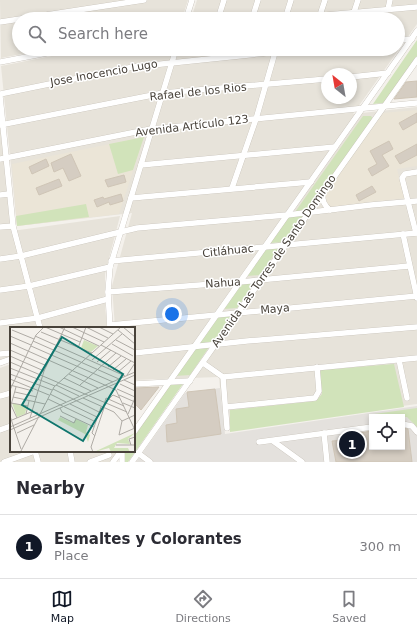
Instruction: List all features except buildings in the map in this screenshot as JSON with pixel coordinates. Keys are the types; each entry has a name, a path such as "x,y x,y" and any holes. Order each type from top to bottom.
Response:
{"street":[{"path":"58,12 110,3 144,0"},
{"path":"188,12 192,0"},
{"path":"220,12 224,0"},
{"path":"254,12 258,0"},
{"path":"287,12 291,0"},
{"path":"321,12 325,0"},
{"path":"358,0 354,12 417,7"},
{"path":"388,9 390,0"},
{"path":"0,22 12,20"},
{"name":"Avenida Las Torres de Santo Domingo","path":"405,49 417,31"},
{"path":"405,40 412,39"},
{"path":"0,62 31,56"},
{"path":"110,326 108,292 110,264 174,56"},
{"name":"Jose Inocencio Lugo","path":"0,95 126,68 224,56"},
{"path":"232,188 256,119 274,56"},
{"name":"Avenida Las Torres de Santo Domingo","path":"135,429 400,56"},
{"name":"Avenida Las Torres de Santo Domingo","path":"132,462 417,60"},
{"path":"357,76 388,73"},
{"name":"Rafael de los Rios","path":"2,125 163,93 321,80"},
{"path":"0,95 13,226 40,327"},
{"name":"Avenida Artículo 123","path":"0,159 151,129 362,110 417,103"},
{"path":"141,165 335,147"},
{"path":"416,233 402,178 405,174 417,172"},
{"path":"131,198 311,182"},
{"path":"324,192 323,202 330,210"},
{"path":"0,195 9,194"},
{"path":"0,258 21,256 146,227 308,213 417,201"},
{"path":"0,227 13,226"},
{"name":"Citláhuac","path":"0,290 29,286 110,264 264,247 416,233"},
{"path":"403,234 417,297"},
{"name":"Nahua","path":"108,292 239,282 409,266"},
{"name":"Maya","path":"110,326 237,312 417,297"},
{"path":"0,323 38,318 108,299"},
{"path":"135,353 247,341 417,327"},
{"path":"0,354 10,353"},
{"path":"203,363 223,377 417,358"},
{"path":"0,363 10,359"},
{"path":"399,360 407,398"},
{"path":"226,407 315,398 319,391 316,367"},
{"path":"223,377 227,428"},
{"path":"135,384 190,381"},
{"path":"0,396 10,393"},
{"path":"405,425 412,426 417,432"},
{"path":"0,430 10,426"},
{"path":"259,442 369,427"},
{"path":"324,433 327,462"},
{"path":"273,441 302,462"},
{"path":"4,462 32,452"},
{"path":"35,452 38,462"},
{"path":"70,452 72,462"},
{"path":"113,462 120,452"},
{"path":"121,452 122,462"},
{"path":"138,453 150,462"},
{"path":"90,462 109,455"}],"shaded area":[{"path":"0,0 188,0 184,12 12,12 12,56 1,58"},
{"path":"197,0 417,0 417,24 405,41 405,12 193,12"},
{"path":"52,56 394,56 353,114 417,107 417,404 224,430 219,377 135,380 135,327 115,327 112,286 132,213 17,226 1,66"},
{"path":"417,110 417,166 397,169 405,198 330,207 324,201 324,195 382,113"},
{"path":"0,125 12,231 120,216 105,274 107,327 10,327 10,357 0,361"},
{"path":"144,137 119,214 17,226 12,164"},
{"path":"10,364 10,452 116,452 116,462 0,462 0,368"},
{"path":"220,388 225,434 417,406 417,462 136,462 185,393"}],"green space":[{"path":"417,40 417,56 384,103 373,104"},
{"path":"363,116 371,116 373,119 308,211 295,212"},
{"path":"144,137 133,170 118,174 109,144"},
{"path":"86,204 89,217 17,226 16,216"},
{"path":"303,215 284,242 270,243 288,217"},
{"path":"279,248 260,275 247,276 266,249"},
{"path":"255,282 237,308 224,309 241,284"},
{"path":"234,313 214,341 199,344 219,315"},
{"path":"209,347 190,375 175,376 195,349"},
{"path":"394,364 404,407 230,432 230,410 316,401 322,394 321,370"},
{"path":"185,381 128,462 124,462 124,452 135,452 135,434 171,382"},
{"path":"417,408 417,427 407,417 405,417 405,414 374,414"}],"place":[{"name":"Esmaltes y Colorantes","path":"352,444"}]}
